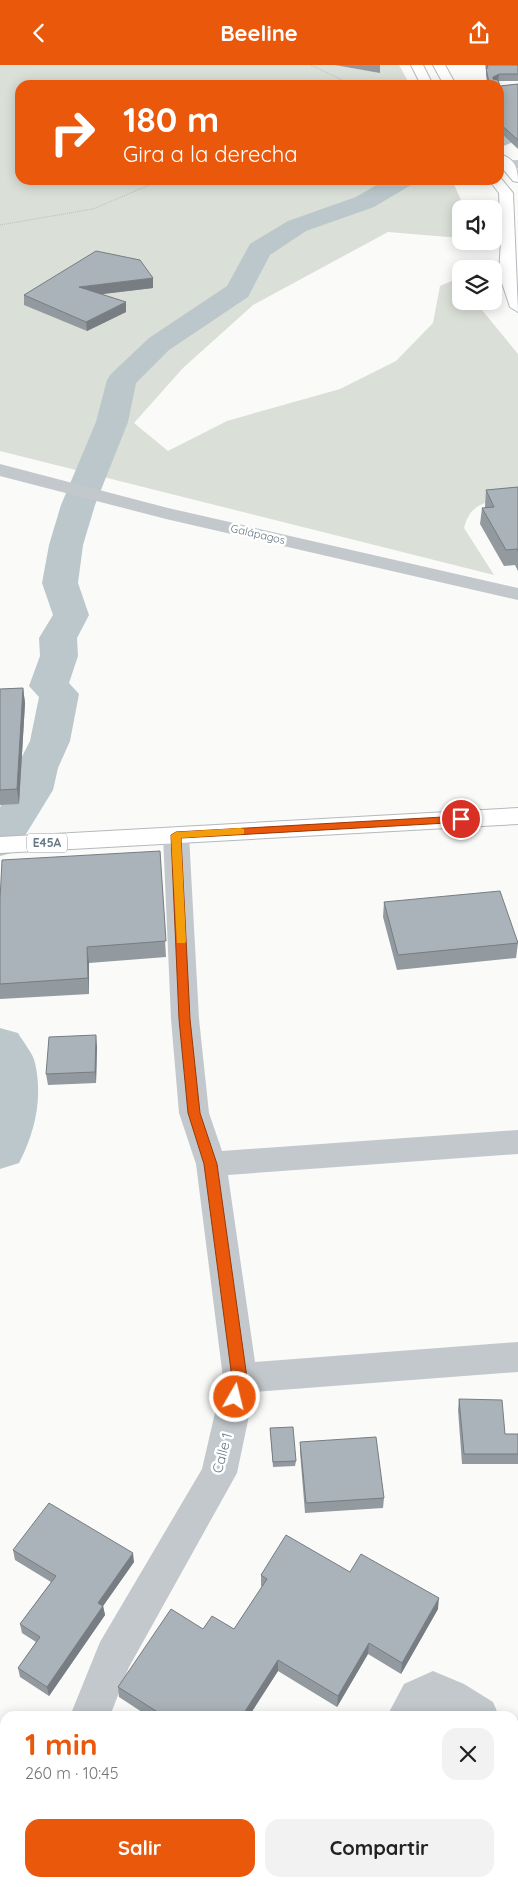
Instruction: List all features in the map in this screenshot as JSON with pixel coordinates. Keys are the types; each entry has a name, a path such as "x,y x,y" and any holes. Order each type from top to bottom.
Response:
{"main road":[{"path":"418,65 425,80"},
{"path":"440,65 448,80"},
{"path":"505,162 518,178"},
{"path":"502,185 512,193 514,240 507,274 518,307"},
{"name":"E45A","path":"0,845 518,817"}],"street":[{"name":"Galápagos","path":"0,470 159,511 518,594"},
{"name":"Calle 1","path":"92,1711 114,1656 218,1473 240,1378 211,1164 194,1113 185,1019 176,835"},
{"path":"211,1164 518,1142"},
{"path":"240,1378 518,1357"},
{"path":"411,1711 418,1698 433,1691 450,1698 470,1711"}],"path":[{"path":"311,65 342,80"},
{"path":"0,225 93,209 149,185"}],"shaded area":[{"path":"0,65 399,65 407,80 15,80 15,185 454,185 461,200 452,200 452,237 388,232 253,305 183,368 134,423 168,451 227,421 340,389 396,361 433,323 440,286 452,281 452,310 482,310 518,354 518,498 484,503 472,511 464,528 494,575 0,451"}],"building":[{"path":"487,65 518,65 518,74 499,74 493,77 493,79 498,80 488,80 486,68 488,68"},
{"path":"518,84 518,140 504,127 504,86"},
{"path":"96,251 140,260 153,278 79,287 126,302 86,322 24,295"},
{"path":"518,487 518,551 517,549 506,550 482,508 494,507 486,490"},
{"path":"23,688 17,789 0,790 0,689"},
{"path":"160,851 166,941 87,947 88,978 0,984 2,860"},
{"path":"500,891 518,943 398,955 384,902"},
{"path":"96,1035 95,1072 46,1074 49,1037"},
{"path":"459,1399 502,1400 505,1434 518,1434 518,1454 464,1454"},
{"path":"293,1427 296,1461 273,1462 270,1428"},
{"path":"376,1437 384,1498 306,1503 300,1442"},
{"path":"49,1503 133,1553 98,1603 103,1606 47,1687 18,1668 40,1637 20,1624 56,1576 13,1550"},
{"path":"286,1535 350,1572 361,1554 439,1598 402,1663 369,1643 338,1696 278,1660 245,1711 156,1711 118,1687 171,1609 203,1629 212,1616 234,1629 267,1579 261,1575"}],"waterway":[{"path":"504,138 518,131"},
{"path":"0,842 32,790 37,768 50,741 59,694 49,686 59,656 58,638 71,615 60,583 66,545 78,505 112,422 122,380 159,344 238,291 259,250 297,226 365,202 394,185"},
{"path":"0,1046 10,1062 13,1111 0,1149"}],"slow traffic":[{"path":"181,941 176,835 240,831"}],"route":[{"path":"235,1397 240,1378 211,1164 194,1113 185,1019 176,835 461,819"}]}
